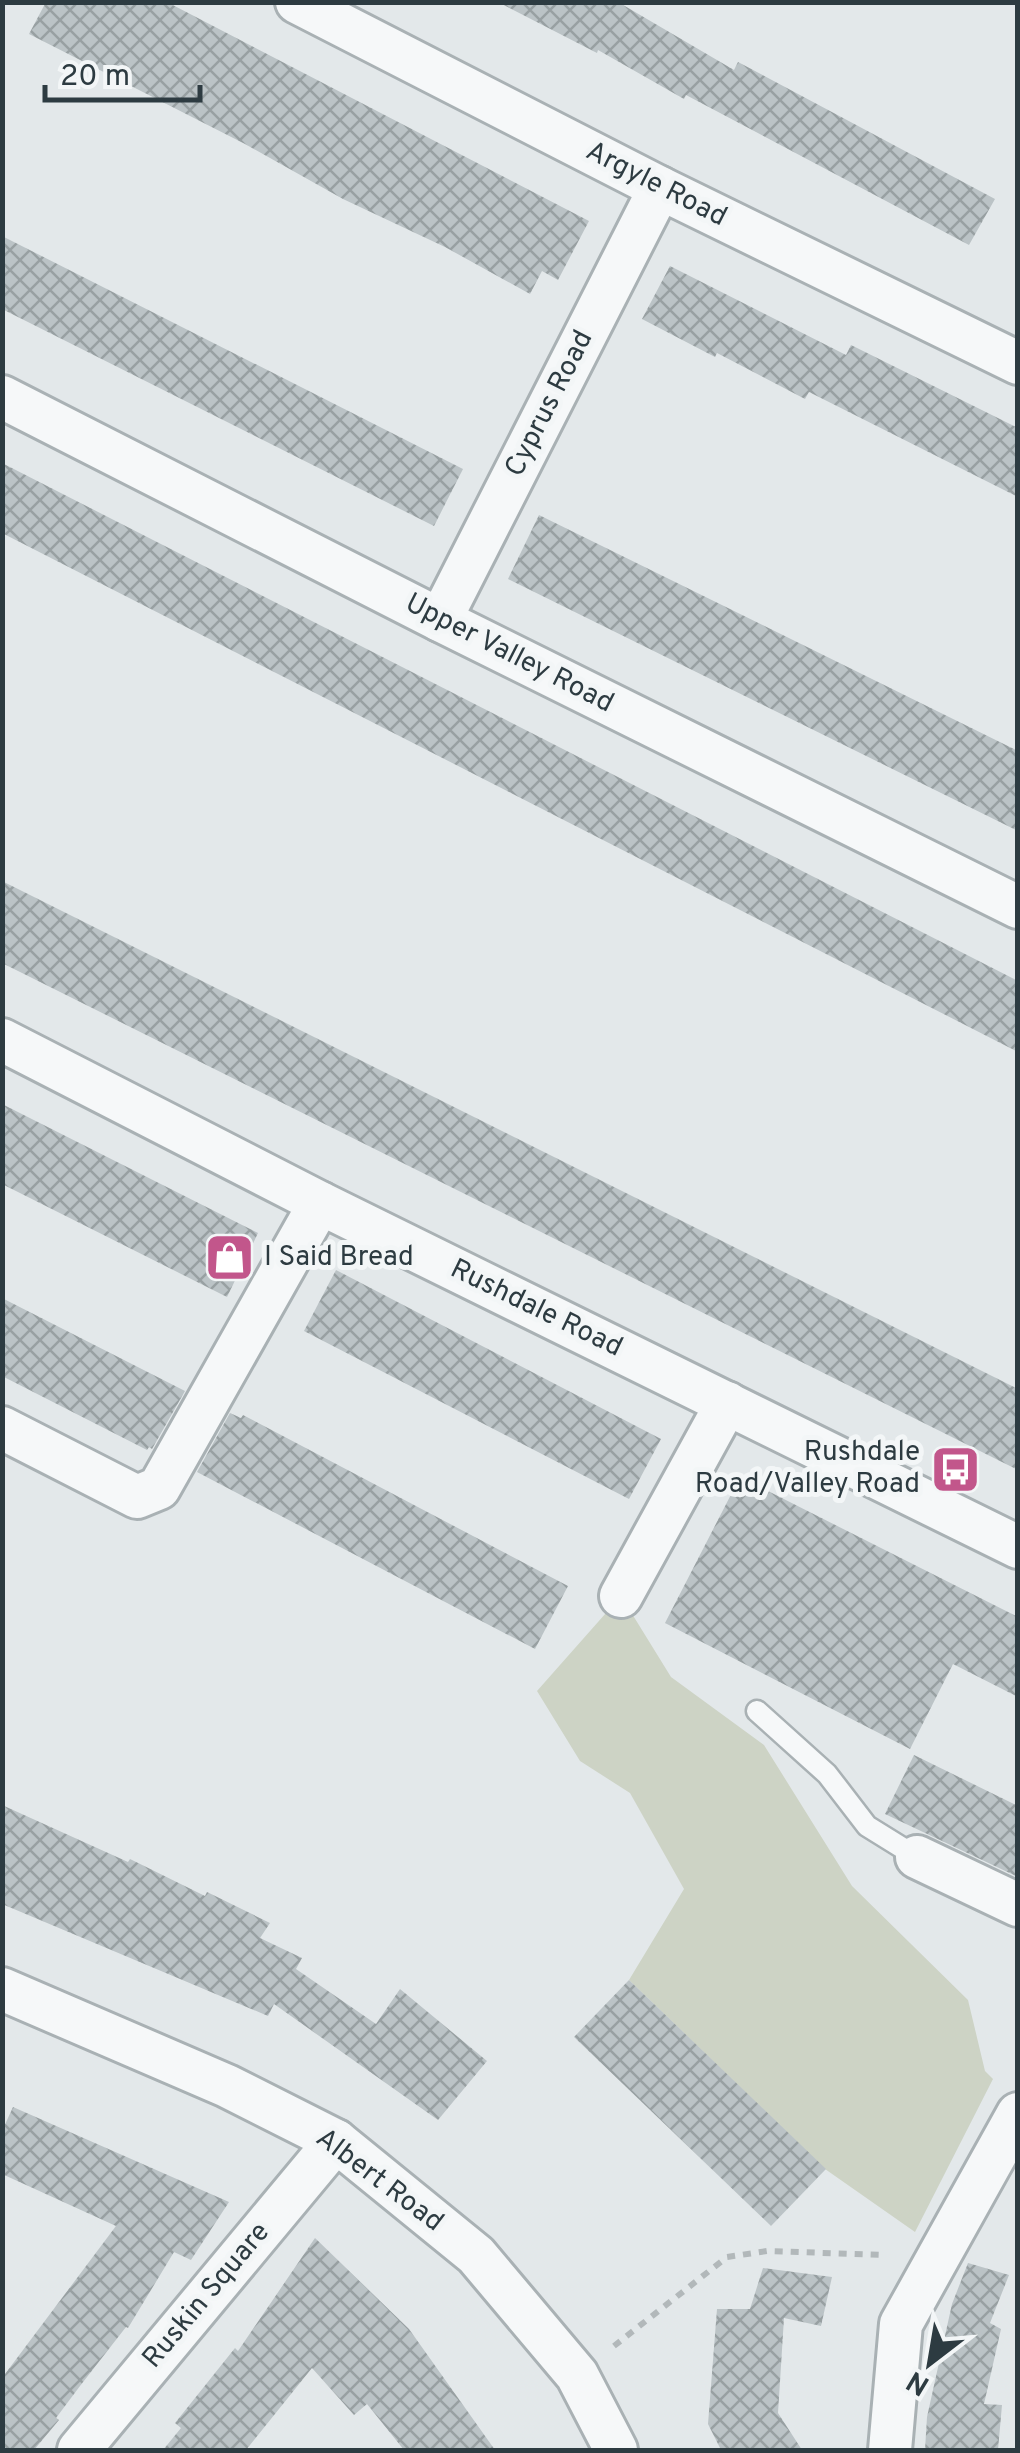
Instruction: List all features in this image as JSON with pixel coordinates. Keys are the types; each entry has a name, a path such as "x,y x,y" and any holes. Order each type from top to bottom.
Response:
{"street":[{"name":"Argyle Road","path":"297,2 660,188 1018,364"},
{"name":"Cyprus Road","path":"440,620 660,188"},
{"name":"Upper Valley Road","path":"2,397 1018,907"},
{"name":"Rushdale Road","path":"2,1040 320,1203 1018,1547"},
{"path":"2,1428 137,1497 159,1488 320,1203"},
{"path":"621,1596 727,1403"},
{"path":"917,1857 1018,1906"},
{"name":"Albert Road","path":"2,1988 228,2086 336,2141 476,2255 577,2374 616,2450"},
{"path":"890,2450 901,2324 1018,2114"},
{"name":"Ruskin Square","path":"78,2450 336,2141"}],"lane":[{"path":"757,1711 827,1774 867,1826 917,1857"}],"path":[{"path":"577,2374 728,2258 767,2251 938,2257"}],"shaded area":[{"path":"621,1596 671,1677 764,1745 852,1886 968,2000 985,2071 993,2079 915,2232 825,2169 629,1980 684,1889 630,1793 580,1761 537,1691"}],"building":[{"path":"46,2 167,2 589,221 558,280 542,271 530,294 29,34"},
{"path":"498,2 618,2 734,70 738,62 995,199 969,245 686,95 684,99 598,50 597,53"},
{"path":"2,236 463,469 434,526 2,309"},
{"path":"670,266 846,355 851,345 1018,428 1018,497 809,392 805,399 642,319"},
{"path":"2,463 1018,981 1018,1052 2,533"},
{"path":"539,515 1018,751 1018,831 508,579"},
{"path":"2,881 1018,1389 1018,1470 2,963"},
{"path":"2,1104 258,1233 227,1297 2,1184"},
{"path":"336,1270 661,1439 629,1499 304,1331"},
{"path":"2,1298 185,1391 152,1449 147,1450 2,1376"},
{"path":"230,1413 241,1418 243,1415 568,1586 535,1649 197,1472"},
{"path":"740,1477 1018,1617 1018,1697 953,1664 910,1749 665,1623"},
{"path":"914,1755 1018,1806 1018,1877 885,1814"},
{"path":"2,1805 270,1923 260,1938 302,1958 296,1969 376,2024 400,1989 487,2061 438,2120 274,2004 268,2016 2,1904"},
{"path":"629,1980 826,2169 771,2226 574,2037"},
{"path":"13,2107 229,2202 191,2260 174,2252 128,2328 34,2450 2,2450 2,2378 116,2226 2,2174 2,2131"},
{"path":"315,2238 409,2329 495,2450 404,2450 367,2404 354,2415 312,2368 246,2450 163,2450 181,2428 175,2423 235,2348 238,2351"},
{"path":"968,2263 1009,2275 990,2323 1001,2329 984,2404 1002,2405 998,2450 925,2450 927,2417 952,2304"},
{"path":"763,2268 832,2277 821,2326 784,2318 778,2413 802,2450 721,2450 708,2424 717,2309 750,2309"}],"place":[{"name":"I Said Bread","path":"229,1258"},
{"name":"Rushdale Road/Valley Road","path":"955,1469"}]}
